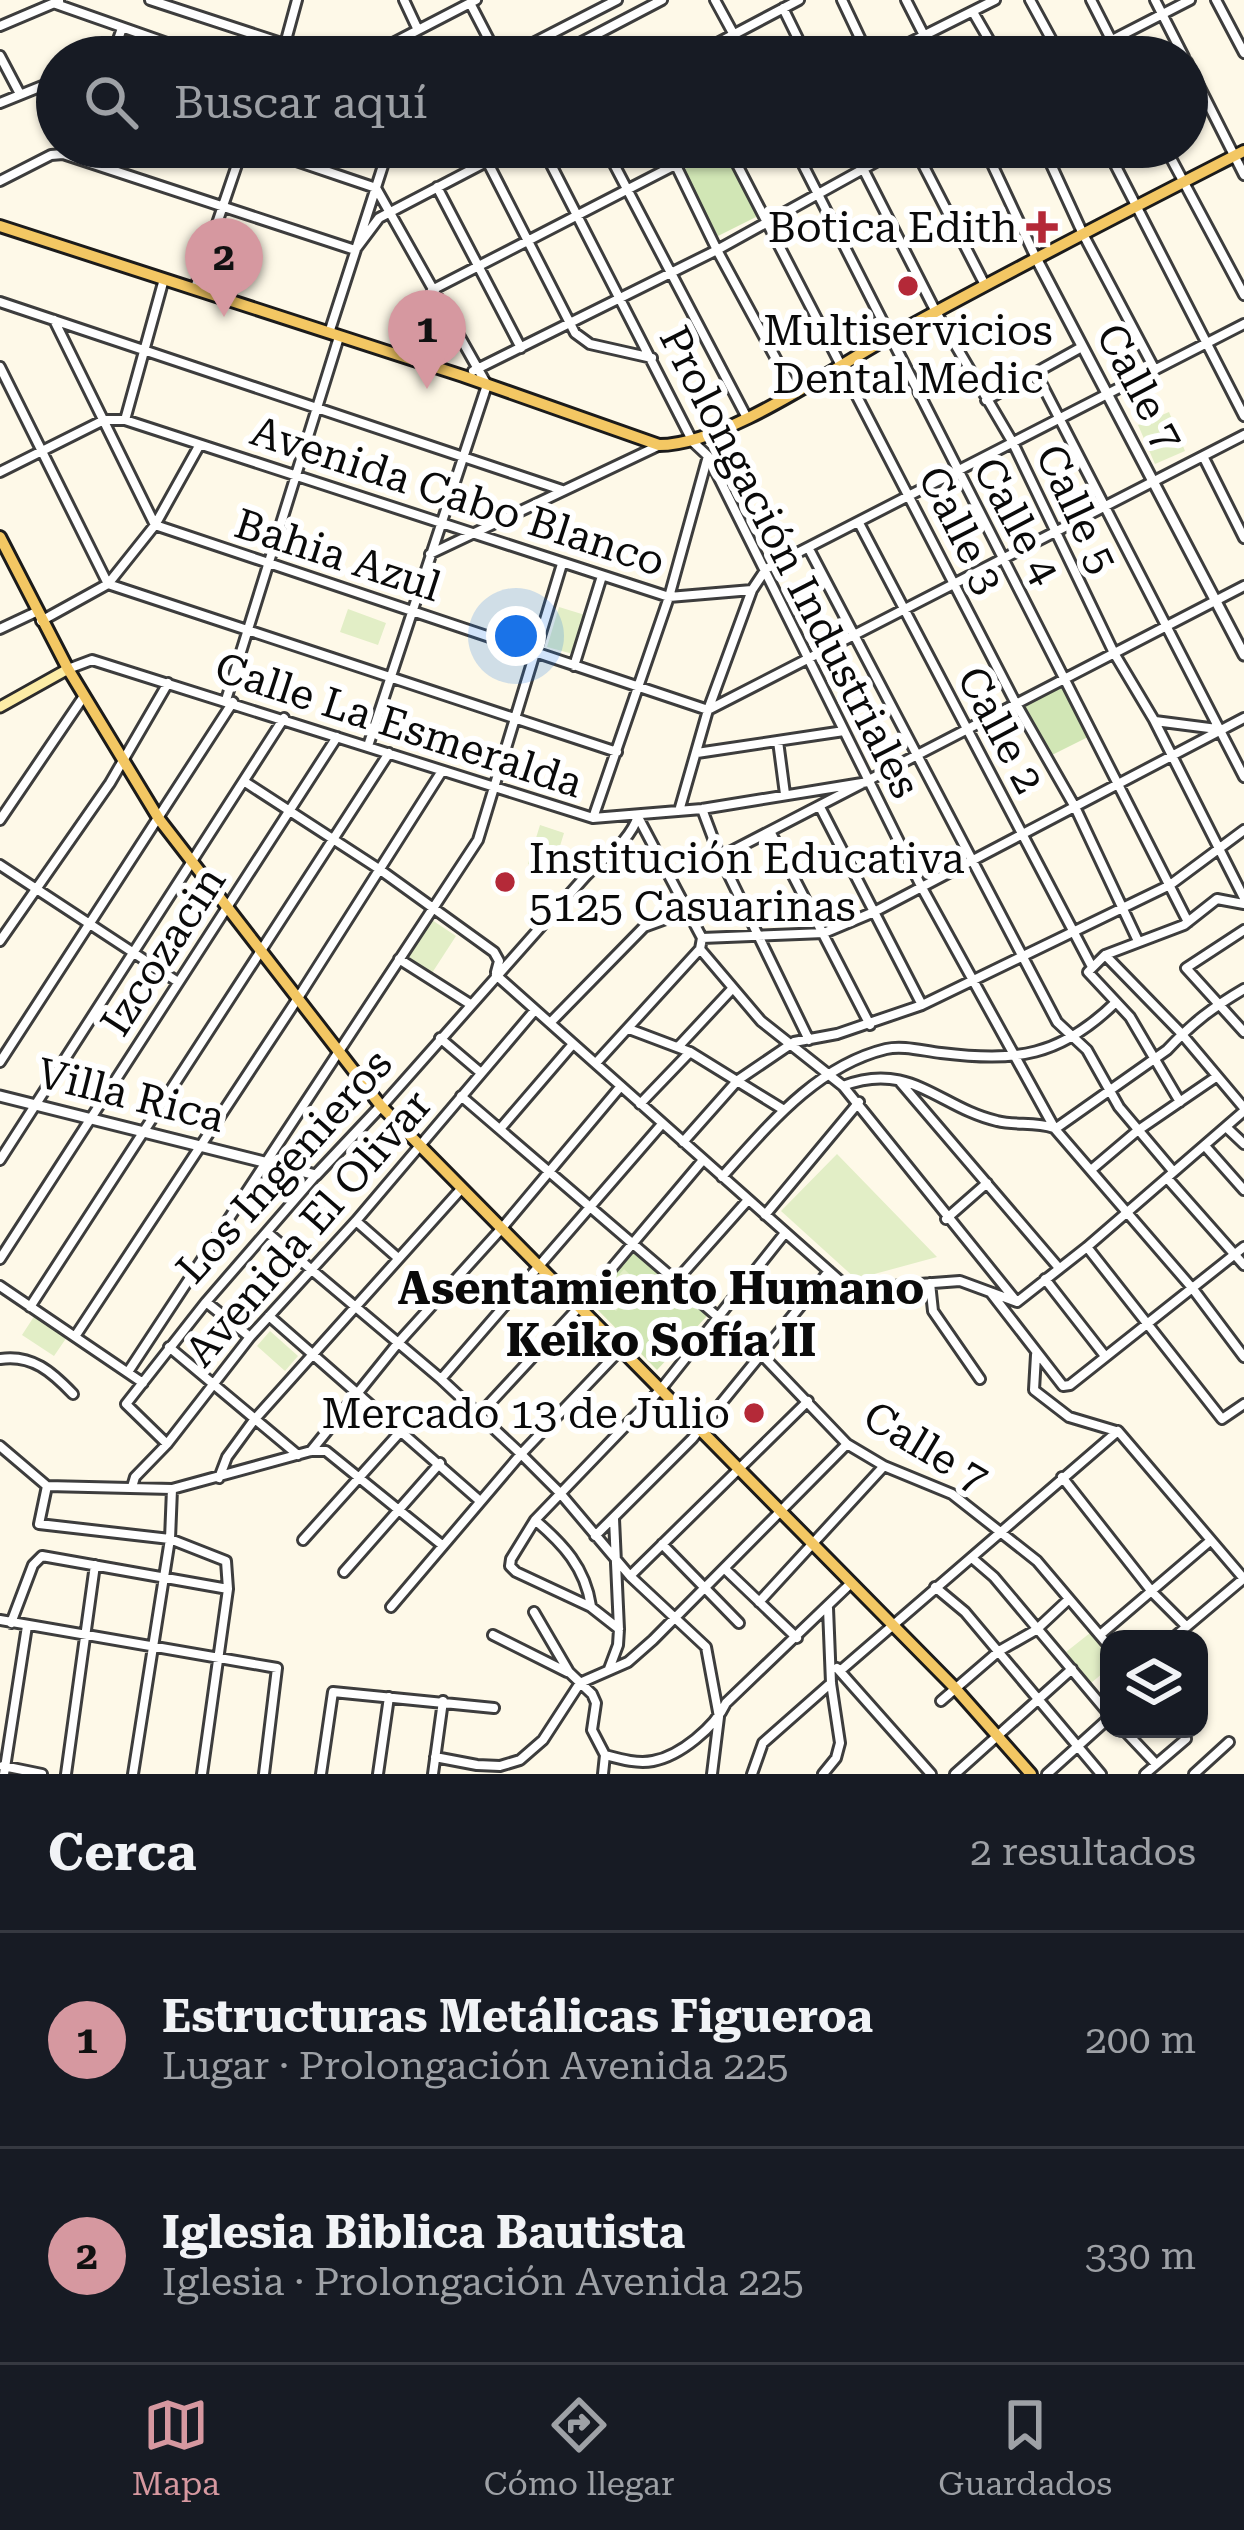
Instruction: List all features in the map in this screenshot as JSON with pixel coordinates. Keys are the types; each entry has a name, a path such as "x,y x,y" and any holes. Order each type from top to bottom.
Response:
{"main road":[{"path":"0,226 463,376 659,445 693,442 794,392 985,285 1239,154"},
{"path":"0,537 4,556 68,670 159,819 381,1106 955,1688 1031,1774"},
{"path":"3,705 68,670"}],"street":[{"path":"150,0 260,36"},
{"path":"287,36 297,0"},
{"path":"404,0 418,29"},
{"path":"544,36 617,0"},
{"path":"593,36 662,0"},
{"path":"715,0 734,36"},
{"path":"727,36 799,0"},
{"path":"842,0 859,36"},
{"path":"906,0 924,36"},
{"path":"926,36 995,0"},
{"path":"1030,0 1049,36"},
{"path":"1091,0 1110,36"},
{"path":"1155,0 1174,36"},
{"path":"1120,36 1190,0"},
{"path":"1216,0 1244,53"},
{"path":"0,26 57,2 145,36"},
{"path":"405,36 466,2 488,36"},
{"path":"783,8 797,36"},
{"path":"973,12 987,36"},
{"path":"119,36 122,28"},
{"path":"0,56 20,94"},
{"path":"0,104 36,88"},
{"path":"1208,99 1239,154 1244,175"},
{"path":"0,181 36,163"},
{"path":"110,168 355,250"},
{"path":"195,288 236,168"},
{"path":"317,168 376,188 487,385 368,746"},
{"path":"0,1062 159,819 229,701 317,406 355,250 382,168"},
{"path":"355,250 379,218 474,168"},
{"path":"490,168 581,340 653,358"},
{"name":"Prolongación Industriales","path":"553,168 693,442 708,456 922,886 1055,1129 1193,1289 1244,1357"},
{"path":"616,168 746,416"},
{"path":"432,290 667,168"},
{"path":"677,168 794,392"},
{"name":"Calle 3","path":"740,168 1015,702 1075,807 1138,941"},
{"name":"Calle 4","path":"805,168 1188,922"},
{"path":"463,376 717,250 862,168"},
{"name":"Calle 5","path":"862,168 1013,443 1053,533 1244,901"},
{"path":"925,168 985,285"},
{"name":"Calle 7","path":"994,168 1081,348 1244,655"},
{"path":"1053,168 1155,370"},
{"path":"1116,168 1244,416"},
{"path":"1176,168 1244,296"},
{"path":"437,187 521,348"},
{"path":"124,420 164,279"},
{"path":"0,302 562,490"},
{"path":"54,320 155,525"},
{"path":"679,812 708,710 752,590 766,569 1244,324"},
{"path":"986,400 1081,348"},
{"path":"0,367 108,584 616,752"},
{"path":"1037,375 1244,776"},
{"path":"0,472 104,420"},
{"name":"Avenida Cabo Blanco","path":"104,420 124,420 669,597 752,590"},
{"path":"708,710 1244,435"},
{"path":"430,554 659,445"},
{"path":"0,629 108,584 155,525 199,446"},
{"path":"593,818 669,597 708,456"},
{"path":"1203,456 1244,538"},
{"name":"Calle 2","path":"859,523 1091,965 1091,978 1130,1017 1180,1102"},
{"name":"Bahia Azul","path":"155,525 708,710"},
{"path":"809,549 1057,1022 1076,1036 1137,1131 1240,1251 1244,1265"},
{"path":"128,1372 478,840 562,564"},
{"path":"574,665 602,577"},
{"name":"Calle La Esmeralda","path":"68,670 92,660 284,718 491,789 593,818 638,816 868,782 1244,586"},
{"path":"0,940 110,783 168,683"},
{"path":"0,820 84,696"},
{"path":"0,718 3,705"},
{"path":"0,1160 284,718"},
{"path":"595,1064 701,944 758,934 824,933 874,912 1244,718"},
{"path":"1154,720 1222,729"},
{"path":"695,753 844,731"},
{"name":"Izcozacin","path":"0,1258 338,736"},
{"path":"778,741 785,794"},
{"path":"30,1307 389,753"},
{"path":"76,1335 442,771"},
{"path":"245,782 334,838 494,952 499,961 496,974 849,1289"},
{"path":"720,857 868,782"},
{"path":"820,807 922,1006"},
{"path":"702,809 720,857 809,1040"},
{"path":"638,816 701,944 732,989 760,1021 859,1102 946,1219 1017,1302"},
{"name":"Los Ingenieros","path":"167,1444 126,1404 316,1175 597,864 620,846 638,816"},
{"path":"683,1142 738,1080 792,1046 922,1006 1170,885 1244,830"},
{"path":"771,833 870,1024"},
{"path":"0,865 178,982"},
{"path":"1091,965 1188,922 1217,898 1244,901"},
{"path":"550,1023 644,927 688,911"},
{"path":"1244,930 1186,968 1244,1033"},
{"path":"1017,1302 1244,1109 1105,955"},
{"path":"399,959 470,1004"},
{"path":"678,1048 732,989"},
{"path":"843,1086 879,1077 899,1081 943,1095 999,1122 1055,1129 1244,989"},
{"path":"722,1177 784,1110 827,1073 895,1048 989,1059 1048,1051 1076,1036 1116,1002"},
{"name":"Avenida El Olivar","path":"132,1487 135,1477 167,1444 250,1337 356,1221 535,1010"},
{"path":"629,1029 690,1052 784,1110"},
{"path":"440,1038 482,1072"},
{"path":"500,1129 573,1044"},
{"path":"640,1104 690,1052"},
{"path":"1091,1170 1137,1131 1216,1077"},
{"path":"899,1081 1059,1268"},
{"path":"311,1451 620,1086"},
{"name":"Villa Rica","path":"0,1096 316,1175"},
{"name":"Calle 7","path":"461,1096 761,1354 847,1444 884,1466 952,1494 1037,1561 1100,1635"},
{"path":"765,1215 859,1102"},
{"path":"441,1379 542,1268 662,1124"},
{"path":"1226,1127 1244,1144"},
{"path":"1204,1146 1244,1190"},
{"path":"479,1415 580,1306 704,1160"},
{"path":"946,1219 987,1183"},
{"path":"219,1479 227,1457 254,1420 462,1188"},
{"path":"676,1281 748,1200"},
{"path":"356,1221 398,1258"},
{"path":"268,1233 441,1379 521,1454 630,1576 699,1640 710,1658 719,1717 714,1773"},
{"path":"619,1629 591,1607 516,1572 511,1559 535,1520 661,1389 785,1234"},
{"path":"1087,1247 1222,1419 1244,1404"},
{"path":"988,1289 1063,1386 1070,1385 1240,1251"},
{"path":"595,1536 700,1429 829,1271"},
{"path":"1045,1279 1105,1356"},
{"path":"812,1292 960,1281 1017,1302"},
{"path":"930,1283 933,1311 980,1379"},
{"path":"0,1286 143,1383"},
{"path":"206,1302 250,1337"},
{"path":"269,1316 480,1501"},
{"path":"169,1347 299,1456"},
{"path":"391,1607 521,1454 621,1349"},
{"path":"1036,1353 1034,1390 1069,1418 1118,1431 1244,1579 1182,1630"},
{"path":"0,1359 32,1361 73,1394"},
{"path":"630,1576 808,1401"},
{"path":"303,1540 401,1430"},
{"path":"840,1671 890,1623 1118,1431"},
{"path":"435,1757 500,1766 520,1760 543,1740 580,1683 628,1662 847,1444"},
{"path":"0,1446 47,1486 172,1490 311,1451 326,1451 442,1544"},
{"path":"344,1572 440,1463"},
{"path":"759,1601 884,1466"},
{"path":"1062,1477 1153,1593 1186,1626"},
{"path":"47,1486 39,1524 170,1539 228,1565 202,1774"},
{"path":"133,1774 170,1539 172,1490"},
{"path":"608,1671 619,1629 614,1519"},
{"path":"535,1520 574,1558 591,1607"},
{"path":"1106,1630 1210,1541"},
{"path":"662,1544 739,1623"},
{"path":"228,1589 48,1556 36,1559 5,1622 278,1668 264,1774"},
{"path":"972,1558 994,1577 1100,1705"},
{"path":"66,1774 95,1565"},
{"path":"725,1570 797,1638"},
{"path":"605,1755 656,1761 680,1749 719,1717 726,1702 850,1584"},
{"path":"935,1587 965,1612 1101,1774"},
{"path":"941,1701 1070,1599"},
{"path":"828,1608 839,1743 827,1770 840,1774"},
{"path":"534,1612 569,1672 596,1703 592,1730 605,1755 603,1774"},
{"path":"27,1626 3,1768 42,1774"},
{"path":"493,1635 569,1672"},
{"path":"832,1662 929,1772"},
{"path":"955,1774 1072,1669"},
{"path":"752,1774 763,1742 831,1683"},
{"path":"321,1774 333,1692 494,1708"},
{"path":"378,1774 389,1697"},
{"path":"433,1774 443,1701"},
{"path":"1047,1774 1100,1725"},
{"path":"1131,1738 1156,1764"},
{"path":"1145,1774 1186,1739"},
{"path":"1194,1774 1229,1742"},
{"path":"654,1774 656,1761"}],"green space":[{"path":"732,168 758,216 718,236 683,170"},
{"path":"1169,412 1185,451 1155,464 1138,425"},
{"path":"559,607 585,615 573,654 547,647"},
{"path":"348,609 386,623 378,645 340,632"},
{"path":"1063,686 1088,737 1048,757 1021,706"},
{"path":"540,825 564,833 552,872 528,864"},
{"path":"432,920 456,936 432,973 408,957"},
{"path":"837,1154 937,1257 856,1279 781,1211"},
{"path":"634,1250 707,1316 657,1370 589,1301"},
{"path":"624,1269 641,1285 616,1311 600,1296"},
{"path":"35,1315 67,1337 54,1356 22,1335"},
{"path":"270,1331 298,1356 285,1371 257,1346"},
{"path":"1090,1633 1100,1646 1100,1676 1091,1683 1066,1652"}],"place":[{"name":"Botica Edith","path":"1042,227"},
{"name":"Multiservicios Dental Medic","path":"908,286"},
{"name":"Iglesia Biblica Bautista","path":"224,317"},
{"name":"Estructuras Metálicas Figueroa","path":"427,389"},
{"name":"Institución Educativa 5125 Casuarinas","path":"505,882"},
{"name":"Mercado 13 de Julio","path":"754,1413"}],"district":[{"name":"Asentamiento Humano Keiko Sofía II","path":"661,1314"}]}
